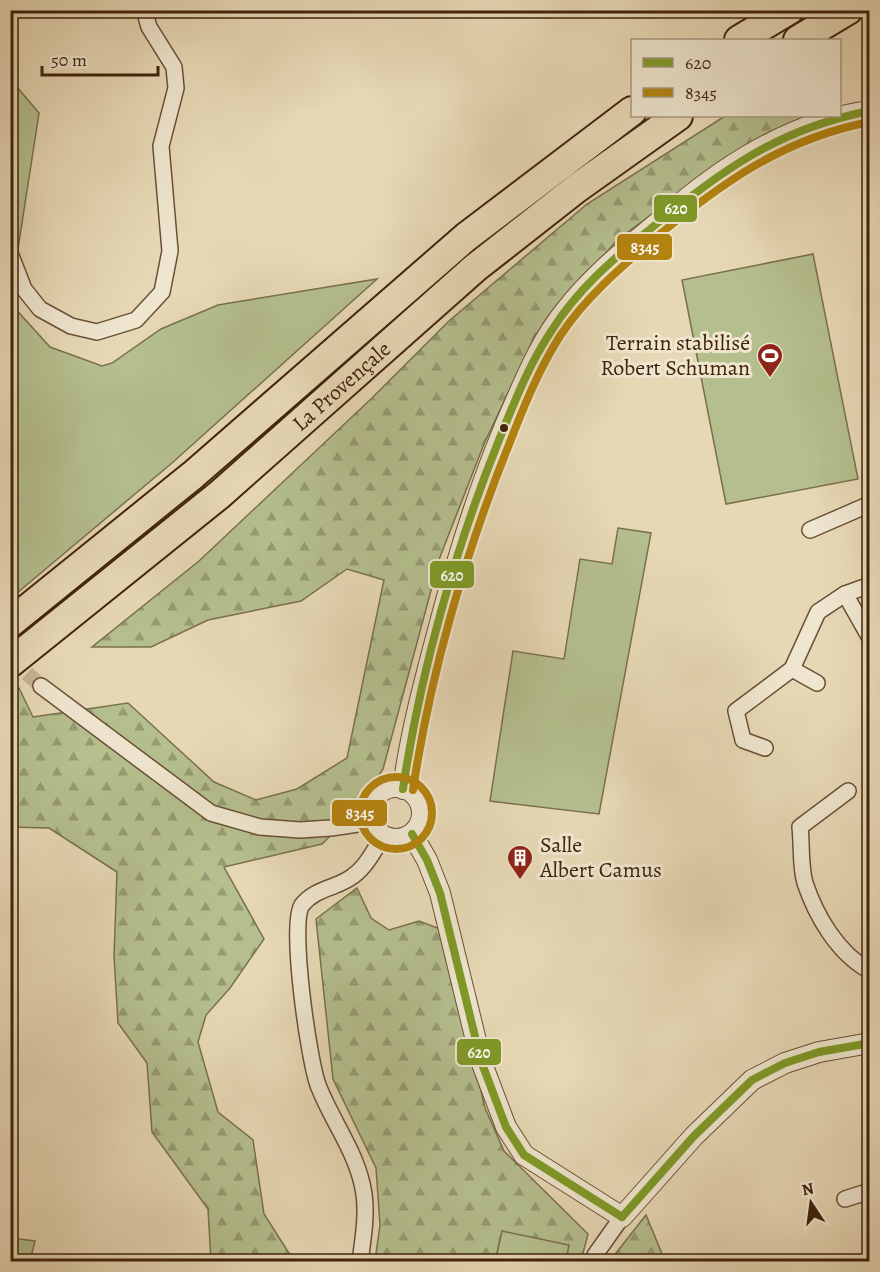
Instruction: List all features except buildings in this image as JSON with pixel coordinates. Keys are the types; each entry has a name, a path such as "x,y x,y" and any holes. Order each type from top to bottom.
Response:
{"highway":[{"path":"741,39 789,10"},
{"path":"800,39 848,10"},
{"name":"La Provençale","path":"10,623 193,475 466,237 631,113"},
{"name":"La Provençale","path":"10,663 219,495 476,268 577,188 677,117"}],"street":[{"path":"10,253 24,289 40,309 71,326 97,332 136,320 162,292 170,251 160,146 176,88 174,67 149,27 144,10"},
{"path":"841,116 870,111"},
{"path":"403,789 408,743 416,708 462,540 503,428 542,346 564,312 596,276 693,193 727,168 796,130 838,117"},
{"path":"810,530 870,504"},
{"path":"765,748 743,740 736,711 792,669 818,612 845,594 870,585"},
{"path":"845,594 870,638"},
{"path":"792,669 817,683"},
{"path":"40,686 211,813 260,827 300,830 361,825 377,829 398,839 412,834 421,821 421,805 411,792 403,789 394,787 377,795 372,803 377,829 353,876 310,898 302,906 297,919 297,945 317,1084 354,1155 364,1193 365,1219 360,1262"},
{"path":"848,791 800,827 804,881 825,927 856,963 870,971"},
{"path":"412,834 428,860 440,893 481,1061 506,1127 524,1155 622,1217"},
{"path":"594,1262 595,1255 622,1217 694,1136 752,1080 785,1063 819,1052 870,1043"},
{"path":"845,1199 869,1193"}],"green space":[{"path":"11,80 39,113 11,294"},
{"path":"723,117 820,117 732,157 618,239 535,336 484,444 440,557 383,769 357,809 322,844 224,867 264,939 230,988 206,1015 198,1042 218,1112 253,1140 264,1214 292,1258 305,1261 211,1261 208,1209 152,1132 147,1063 118,1023 114,956 117,872 49,828 11,827 10,694 19,688 33,717 128,703 214,782 256,800 297,789 347,758 384,580 347,569 301,601 208,620 151,647 92,647 199,561 372,398 449,321 587,204"},
{"name":"Terrain stabilisé Robert Schuman","path":"813,254 858,479 726,504 682,280"},
{"path":"377,279 172,463 11,598 11,304 50,347 102,366 112,363 161,329 218,305"},
{"path":"618,528 651,533 599,814 490,801 513,651 564,659 580,559 612,564"},
{"path":"357,888 371,918 389,930 419,921 443,930 485,1108 504,1151 588,1234 581,1261 566,1261 569,1245 502,1231 495,1261 375,1261 380,1225 376,1168 333,1079 316,919"},
{"path":"646,1215 665,1261 611,1261 612,1258"},
{"path":"502,1230 570,1245 566,1261 495,1262"},
{"path":"11,1238 35,1241 30,1261 11,1261"}],"tunnel":[{"path":"10,658 41,686"}],"transit line":[{"name":"620","path":"403,789 429,656 468,524 522,384 536,356 562,315 584,288 622,252 726,171 752,155 807,129 870,111"},
{"name":"8345","path":"413,790 429,702 464,569 521,415 560,336 580,309 616,272 679,219 729,182 754,166 809,139 870,122"},
{"name":"8345","path":"403,777 422,787 430,799 432,813 430,827 422,839 410,847 389,849 370,839 362,827 360,806 370,787 382,779 403,777"},
{"name":"620","path":"412,834 427,860 440,893 481,1061 506,1127 524,1155 622,1217"},
{"name":"620","path":"622,1217 694,1136 752,1080 785,1063 819,1052 870,1043"}],"place":[{"name":"Terrain stabilisé Robert Schuman","path":"770,379"},
{"name":"Salle Albert Camus","path":"520,881"}]}
